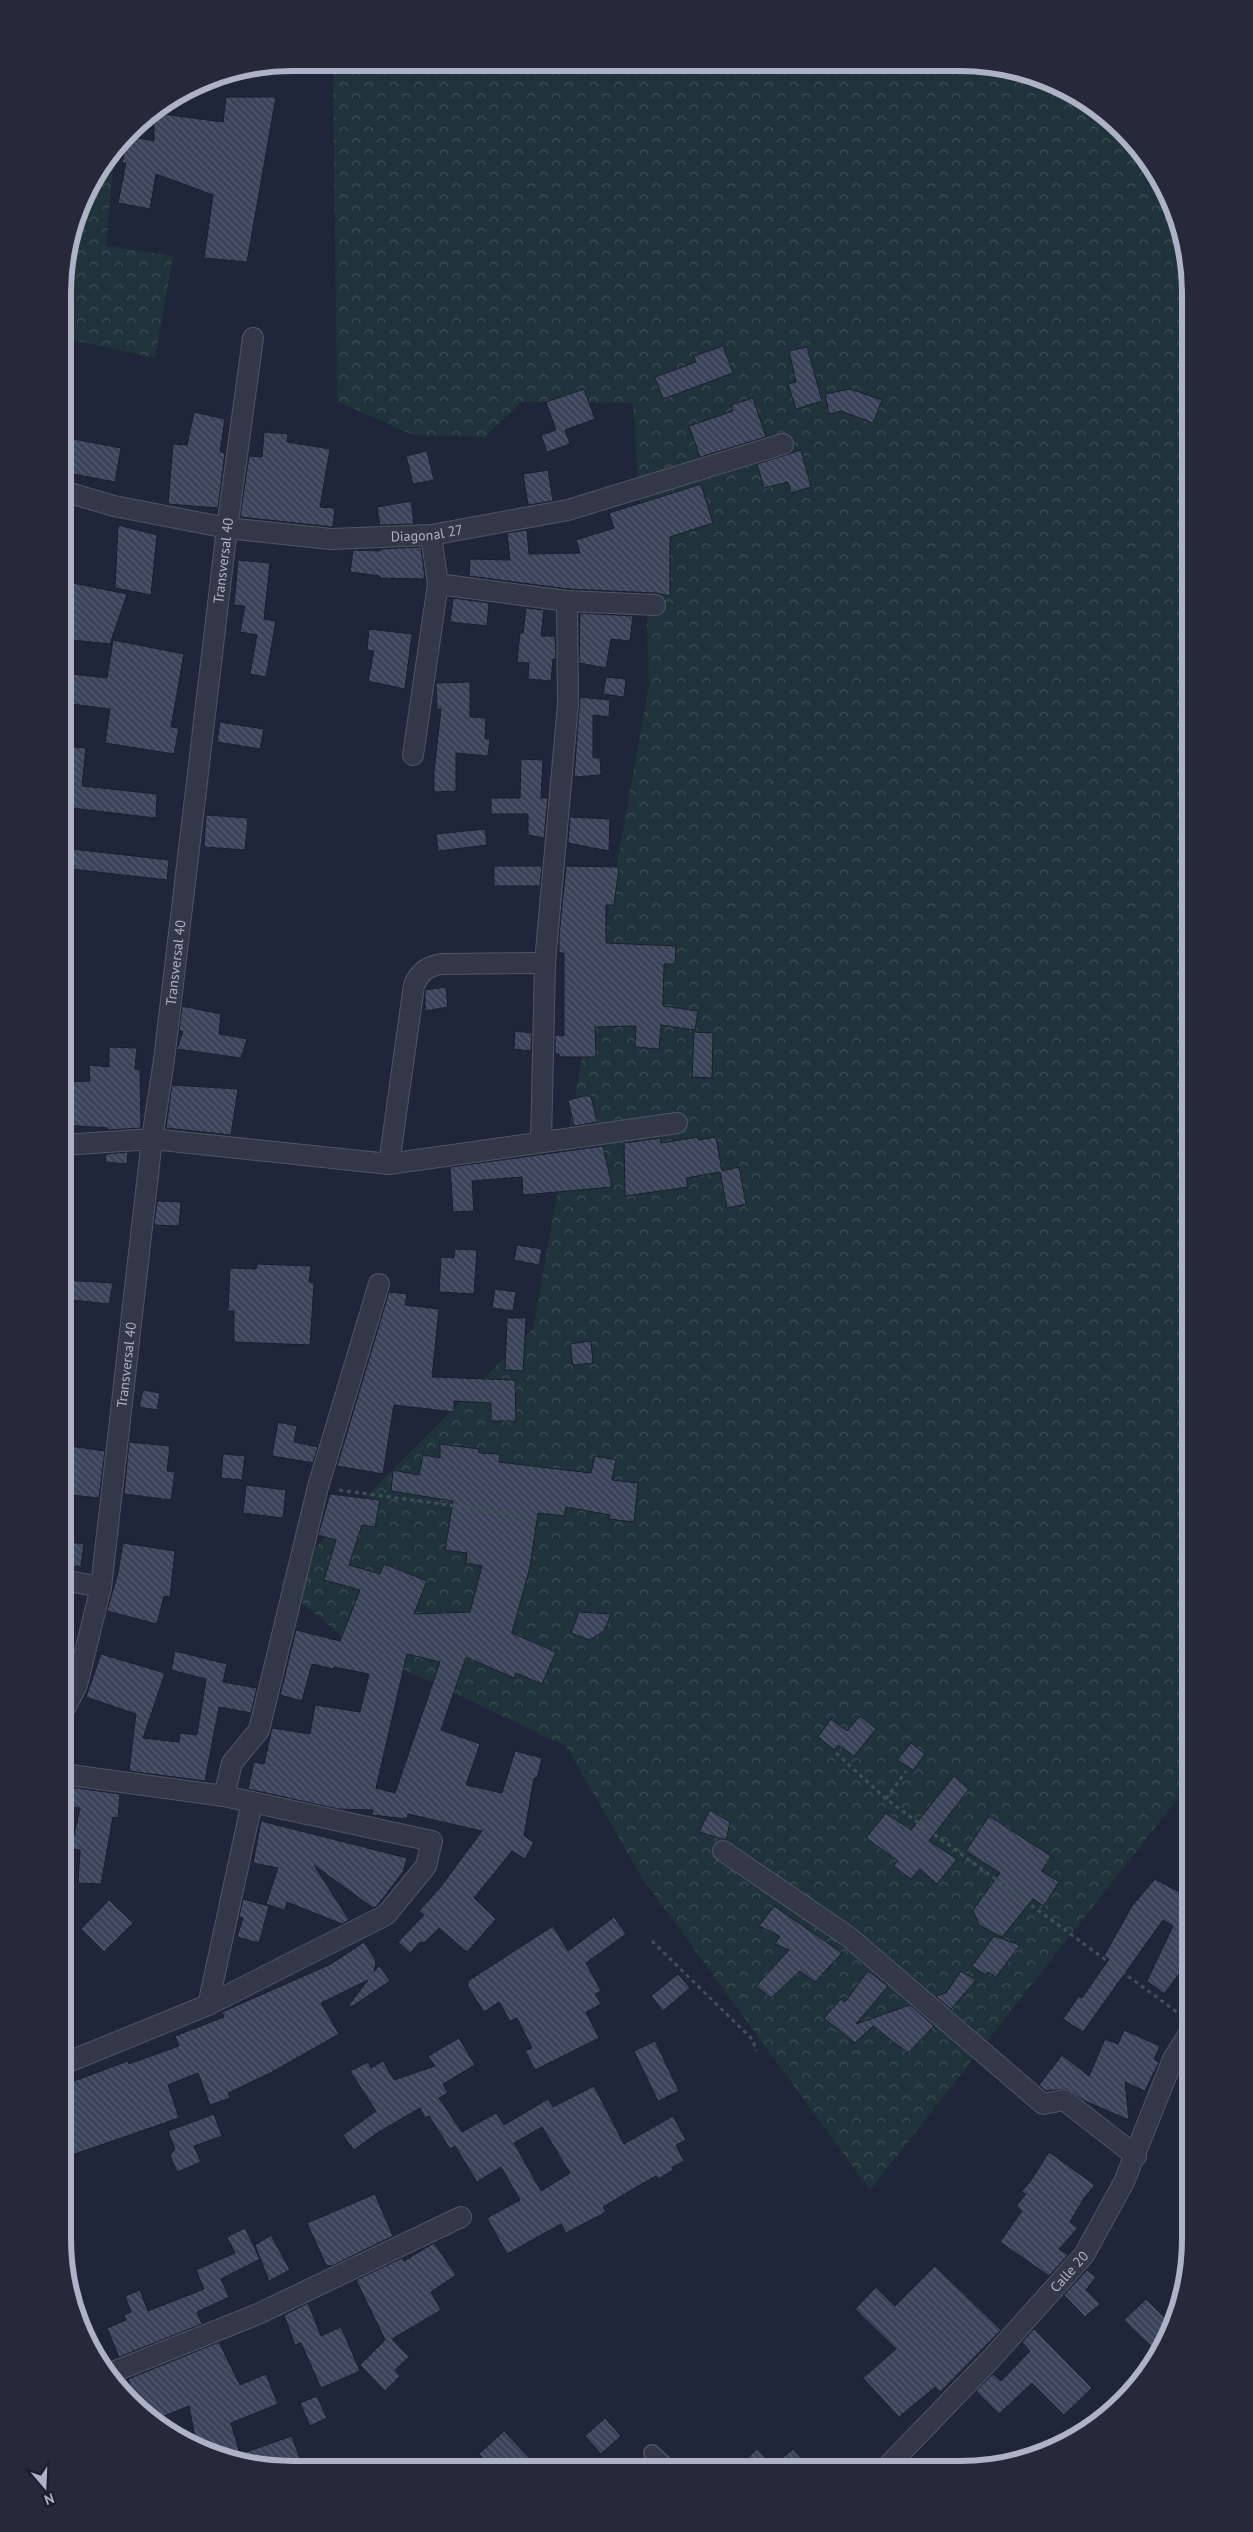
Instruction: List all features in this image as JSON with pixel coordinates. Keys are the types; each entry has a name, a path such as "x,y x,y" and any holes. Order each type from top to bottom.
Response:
{"street":[{"name":"Transversal 40","path":"71,1697 77,1685 101,1587 152,1139 166,1050 227,528 253,338"},
{"name":"Diagonal 27","path":"71,493 114,506 227,528 331,539 431,535 568,510 783,444"},
{"path":"413,755 438,584 431,535"},
{"path":"438,584 567,601 655,605"},
{"path":"541,1142 545,963 568,704 567,601"},
{"path":"389,1164 414,985 420,973 430,966 441,964 545,963"},
{"path":"71,1144 152,1139 389,1164 677,1123"},
{"path":"224,1796 232,1763 259,1730 318,1487 379,1284"},
{"path":"71,1581 101,1587"},
{"path":"71,1775 224,1796 432,1841 426,1866 386,1915 208,2005 71,2060"},
{"path":"208,2005 252,1802"},
{"path":"723,1851 849,1937 1043,2104 1064,2100 1136,2156"},
{"name":"Calle 20","path":"893,2461 991,2359 1084,2256 1136,2156 1182,2035"},
{"path":"115,2371 258,2314 461,2217"},
{"path":"652,2453 660,2461"}],"path":[{"path":"318,1487 521,1515"},
{"path":"836,1753 886,1799 1182,2021"},
{"path":"886,1799 906,1771"},
{"path":"652,1941 753,2040 756,2050"}],"green space":[{"path":"333,71 960,71 989,73 1045,88 1071,101 1106,126 1127,147 1152,182 1170,222 1180,264 1182,293 1182,1793 870,2190 641,1876 566,1746 354,1646 279,1584 533,1329 649,686 646,590 633,403 521,402 485,437 413,435 337,401"},
{"path":"113,164 106,246 173,256 155,358 71,340 73,264 79,236 94,195"}],"building":[{"path":"226,97 276,97 247,262 204,258 213,195 156,174 150,209 118,203 126,163 122,163 125,148 135,137 154,141 154,120 158,117 162,114 223,122"},
{"path":"723,346 733,373 663,399 655,377 696,362 694,356"},
{"path":"807,347 822,401 796,409 788,384 796,382 789,351"},
{"path":"584,389 595,419 565,430 570,444 547,452 541,435 556,430 546,402"},
{"path":"850,389 882,400 873,423 841,411 829,414 825,394"},
{"path":"753,398 766,437 700,457 689,426 733,411 731,405"},
{"path":"194,412 225,419 220,452 225,453 218,508 168,504 173,444 187,445"},
{"path":"264,432 288,434 287,442 330,449 320,507 335,508 333,527 240,517 249,456 262,457"},
{"path":"71,439 121,448 115,482 71,474"},
{"path":"801,450 811,487 791,493 788,482 764,488 757,464"},
{"path":"427,451 434,480 413,484 406,456"},
{"path":"548,470 553,501 528,505 523,474"},
{"path":"701,484 713,523 670,537 670,596 656,593 568,589 469,576 470,559 510,560 507,533 527,530 529,554 580,553 576,540 614,528 609,513"},
{"path":"411,501 414,524 380,525 377,507"},
{"path":"118,525 157,535 151,595 115,588"},
{"path":"421,547 425,579 380,578 380,576 350,572 353,550 380,551 380,549"},
{"path":"238,560 270,563 264,619 276,621 266,677 250,674 257,635 240,632 245,606 234,605"},
{"path":"71,583 127,594 110,644 71,640"},
{"path":"453,598 489,603 487,626 450,622"},
{"path":"526,608 544,610 541,636 555,636 556,659 553,659 551,681 528,679 529,663 517,662 520,633 523,633"},
{"path":"580,613 633,616 630,641 611,639 606,668 579,663"},
{"path":"369,629 412,634 405,689 368,681 374,651 367,650"},
{"path":"113,640 184,654 171,727 179,728 174,754 105,743 110,709 71,704 71,674 107,678"},
{"path":"606,677 626,679 624,697 603,694"},
{"path":"470,682 470,717 486,718 485,739 490,739 488,756 456,753 456,791 434,792 434,772 441,709 437,709 436,683"},
{"path":"580,697 610,700 609,717 593,715 593,758 600,758 601,775 574,777"},
{"path":"220,722 264,729 260,749 217,742"},
{"path":"71,747 86,748 82,786 157,794 156,818 71,808"},
{"path":"521,759 543,760 541,798 548,798 544,838 528,835 528,814 491,814 491,798 520,798"},
{"path":"206,815 248,818 245,850 204,847"},
{"path":"570,817 610,819 609,851 568,843"},
{"path":"485,829 487,845 438,851 436,834"},
{"path":"71,849 169,860 167,880 71,869"},
{"path":"494,866 542,866 540,886 494,886"},
{"path":"566,866 619,867 614,905 606,905 606,943 676,946 675,964 664,964 663,1006 698,1011 695,1030 661,1025 659,1049 635,1047 636,1026 595,1027 596,1057 560,1057 559,1054 555,1053 555,1035 564,1036 564,953 559,953 559,936"},
{"path":"446,987 448,1007 425,1011 425,990"},
{"path":"182,1006 221,1014 219,1034 247,1039 241,1058 177,1049 183,1031 179,1031"},
{"path":"515,1031 532,1033 531,1051 514,1049"},
{"path":"694,1032 713,1033 712,1078 692,1077"},
{"path":"109,1047 137,1048 135,1069 140,1070 141,1128 107,1130 108,1128 71,1126 71,1082 90,1081 89,1065 109,1067"},
{"path":"172,1085 238,1089 231,1135 166,1128"},
{"path":"591,1096 597,1122 574,1126 568,1100"},
{"path":"698,1137 698,1140 716,1137 722,1171 739,1167 746,1204 727,1208 720,1172 686,1178 688,1187 625,1196 624,1143 660,1138 661,1143"},
{"path":"603,1146 612,1187 523,1195 522,1177 472,1181 474,1211 453,1212 450,1167"},
{"path":"128,1152 127,1164 105,1162 106,1154"},
{"path":"157,1201 181,1202 179,1226 154,1225"},
{"path":"517,1245 542,1249 539,1265 514,1260"},
{"path":"455,1249 477,1250 474,1294 439,1292 441,1257 454,1258"},
{"path":"257,1264 311,1266 309,1282 314,1283 310,1345 234,1342 234,1311 228,1311 230,1268 256,1269"},
{"path":"71,1280 113,1283 109,1304 71,1300"},
{"path":"495,1289 516,1292 513,1311 492,1308"},
{"path":"389,1292 407,1294 405,1305 439,1309 432,1377 515,1380 516,1421 491,1421 491,1403 454,1401 454,1412 394,1405 383,1474 337,1466"},
{"path":"507,1318 526,1318 523,1371 505,1370"},
{"path":"591,1341 593,1363 573,1365 570,1344"},
{"path":"143,1390 160,1393 157,1410 139,1407"},
{"path":"278,1422 297,1426 294,1442 318,1447 313,1463 272,1456"},
{"path":"129,1442 170,1446 167,1471 175,1472 171,1500 124,1494"},
{"path":"440,1444 479,1449 479,1453 500,1454 499,1462 591,1473 595,1456 616,1460 612,1480 638,1483 634,1522 609,1519 610,1515 566,1507 564,1516 538,1513 530,1567 512,1633 556,1652 542,1684 516,1673 514,1678 466,1657 441,1730 480,1744 466,1785 502,1793 515,1751 542,1758 537,1778 534,1778 524,1836 534,1842 525,1859 512,1851 474,1898 496,1919 467,1952 439,1928 424,1943 420,1942 410,1953 398,1942 424,1915 419,1911 439,1889 482,1831 408,1814 407,1819 372,1815 373,1810 338,1809 248,1789 254,1762 264,1764 272,1728 310,1734 315,1705 360,1712 369,1674 312,1664 302,1701 280,1695 296,1630 340,1641 360,1590 324,1580 336,1540 318,1535 330,1494 380,1500 375,1527 362,1525 349,1565 380,1574 384,1564 427,1581 414,1614 470,1612 482,1566 466,1563 467,1553 445,1550 453,1501 391,1491 393,1470 419,1475 423,1455 440,1458","holes":["407,1654 440,1662 395,1793 376,1788"]},
{"path":"71,1446 105,1451 99,1498 71,1495"},
{"path":"223,1454 245,1456 242,1480 221,1478"},
{"path":"246,1485 286,1490 283,1518 243,1513"},
{"path":"71,1542 84,1544 81,1566 71,1567"},
{"path":"123,1543 175,1551 170,1597 164,1596 157,1624 107,1611 118,1573"},
{"path":"579,1612 611,1614 604,1631 590,1640 571,1633"},
{"path":"175,1651 227,1664 223,1682 257,1688 251,1713 219,1707 205,1781 129,1771 136,1714 86,1697 101,1654 165,1673 143,1738 179,1742 180,1733 197,1735 206,1679 171,1670"},
{"path":"860,1716 876,1729 854,1756 838,1745 835,1750 818,1737 831,1719 847,1731"},
{"path":"911,1743 925,1754 913,1770 897,1760"},
{"path":"954,1776 969,1789 929,1841 957,1859 937,1884 920,1869 911,1879 893,1866 898,1861 866,1838 886,1813 911,1830"},
{"path":"71,1787 120,1794 118,1818 113,1817 101,1884 78,1883 80,1850 71,1849 80,1808 71,1807"},
{"path":"710,1810 730,1822 726,1840 699,1832"},
{"path":"989,1816 1051,1856 1042,1871 1059,1882 1044,1906 1033,1899 1002,1937 979,1925 973,1910 1000,1873 966,1851"},
{"path":"261,1821 407,1858 403,1872 377,1906 373,1908 314,1865 349,1920 342,1924 287,1902 285,1910 266,1904 278,1868 253,1863"},
{"path":"1155,1879 1182,1893 1182,1976 1179,1974 1164,1994 1147,1981 1173,1926 1163,1920 1083,2032 1063,2019 1079,1996 1082,1998 1109,1959 1104,1956 1132,1906"},
{"path":"243,1899 269,1906 259,1943 237,1937 243,1918 239,1917"},
{"path":"109,1900 133,1923 104,1952 81,1929"},
{"path":"774,1906 842,1953 815,1982 800,1971 771,1998 756,1986 789,1950 775,1944 780,1936 759,1926"},
{"path":"614,1917 626,1934 586,1963 601,1991 595,1994 601,2004 586,2012 599,2038 535,2070 525,2051 532,2048 517,2018 510,2021 499,2002 484,2012 468,1987 468,1981 553,1926 568,1951"},
{"path":"994,1936 1020,1945 996,1977 988,1972 986,1975 972,1966"},
{"path":"364,1942 376,1961 374,1972 379,1965 390,1981 351,2007 349,2005 368,1980 321,2003 339,2034 272,2072 228,2093 230,2098 210,2105 198,2073 168,2085 179,2118 71,2155 71,2082 128,2061 129,2064 179,2046 175,2036 224,2017 222,2012 331,1964"},
{"path":"868,1971 888,1986 856,2024 910,2005 934,2026 908,2053 873,2026 855,2043 824,2018 841,1999 845,2002"},
{"path":"961,1971 976,1980 951,2009 936,1996 946,1993"},
{"path":"678,1974 690,1988 663,2011 651,1996"},
{"path":"1124,2030 1160,2046 1154,2059 1159,2062 1145,2091 1125,2082 1129,2120 1083,2100 1067,2089 1046,2091 1039,2085 1062,2055 1089,2076 1105,2039 1118,2044"},
{"path":"459,2038 475,2065 443,2084 448,2093 439,2098 462,2132 496,2113 504,2125 548,2099 553,2107 594,2086 624,2144 673,2116 686,2140 676,2145 684,2161 672,2167 673,2170 658,2179 656,2176 603,2207 606,2212 566,2233 561,2224 507,2254 487,2218 520,2200 501,2167 477,2182 455,2146 450,2149 429,2116 425,2118 420,2108 377,2133 354,2150 343,2135 376,2111 350,2071 368,2062 371,2068 383,2061 394,2080 435,2066 428,2056","holes":["542,2127 570,2173 541,2191 514,2143"]},
{"path":"655,2041 679,2091 658,2101 634,2051"},
{"path":"214,2114 222,2136 194,2146 201,2162 177,2172 170,2155 175,2149 168,2131"},
{"path":"1049,2152 1095,2185 1084,2198 1070,2222 1078,2228 1059,2249 1068,2255 1049,2276 1000,2242 1022,2211 1016,2206 1026,2194 1021,2192 1030,2182"},
{"path":"375,2194 393,2236 332,2266 326,2265 307,2223"},
{"path":"245,2228 260,2259 221,2279 229,2297 197,2312 202,2324 119,2357 107,2328 126,2320 124,2315 131,2312 125,2296 140,2290 148,2311 204,2289 196,2270 235,2253 227,2237"},
{"path":"271,2235 290,2270 269,2281 255,2245"},
{"path":"434,2243 456,2275 431,2292 441,2310 392,2339 409,2357 395,2370 400,2376 385,2391 360,2365 385,2340 356,2280 402,2258 404,2261"},
{"path":"935,2266 1001,2330 940,2392 935,2387 899,2417 863,2378 896,2349 855,2309 876,2287 895,2306"},
{"path":"1087,2270 1096,2277 1086,2290 1100,2304 1085,2317 1064,2295"},
{"path":"1146,2299 1167,2320 1153,2348 1124,2320"},
{"path":"308,2303 321,2336 341,2327 360,2371 321,2388 301,2343 295,2345 284,2315"},
{"path":"1034,2329 1092,2388 1064,2415 1032,2383 999,2414 976,2391 993,2374 1001,2381 1030,2351 1022,2342"},
{"path":"219,2342 240,2385 266,2374 278,2404 231,2423 240,2454 195,2438 189,2406 162,2417 160,2413 157,2414 126,2386 126,2384 130,2383 128,2379"},
{"path":"317,2396 327,2418 310,2426 300,2403"},
{"path":"605,2418 621,2436 601,2454 585,2436"},
{"path":"504,2431 532,2461 486,2461 479,2454"},
{"path":"292,2436 300,2459 293,2461 264,2459 240,2454"},
{"path":"757,2449 768,2461 744,2461"},
{"path":"793,2449 803,2461 779,2461"}]}
